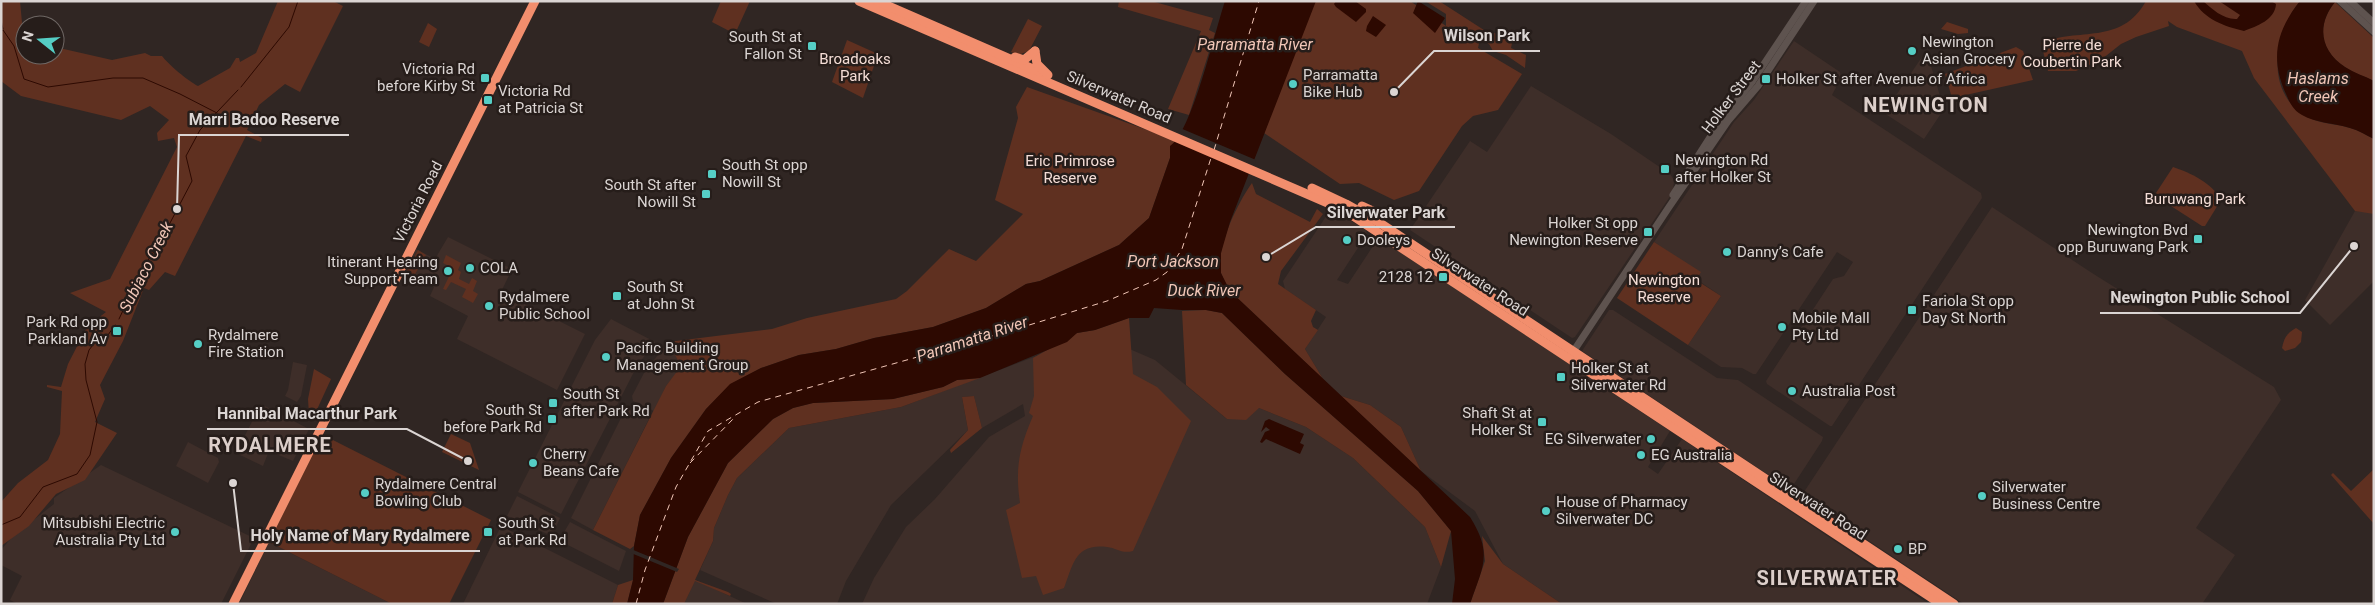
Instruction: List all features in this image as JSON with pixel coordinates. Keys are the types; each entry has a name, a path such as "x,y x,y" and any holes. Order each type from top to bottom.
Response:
{"highway":[{"name":"Victoria Road","path":"228,604 528,1"},
{"name":"Victoria Road","path":"233,604 484,99 535,1"},
{"name":"Silverwater Road","path":"859,1 1328,198 1954,604"},
{"name":"Silverwater Road","path":"877,1 1163,128"},
{"path":"503,53 507,51 522,21 529,14"},
{"path":"980,46 985,45 1021,59 1028,58 1035,52 1037,64 1048,76"},
{"path":"1328,198 1375,212 1387,213"},
{"name":"Silverwater Road","path":"1571,354 1941,604"}],"main road":[{"name":"Holker Street","path":"1793,28 1806,1"},
{"name":"Holker Street","path":"1571,354 1669,207 1679,185 1705,144 1814,1"},
{"path":"2340,1 2374,32"},
{"path":"2350,1 2374,23"}],"shaded area":[{"path":"1794,41 1840,72 1841,78 1832,95 1981,193 1982,198 1832,426 1767,384 1766,381 1833,279 1844,276 1853,262 1837,252 1756,374 1753,374 1742,368 1721,367 1688,345 1721,296 1696,279 1700,273 1654,242 1734,122 1754,100"},
{"path":"1924,54 1928,56 1944,109 1924,139 1884,113"},
{"path":"1531,86 1611,134 1670,174 1674,180 1673,192 1575,337 1572,338 1410,230 1470,141 1487,152"},
{"path":"1992,207 2092,273 2274,387 2281,400 2196,528 2235,555 2202,604 1964,604 1803,497 1802,495"},
{"path":"1331,209 1366,230 1367,234 1337,280 1348,284 1377,240 1381,239 1670,431 1648,467 1658,474 1682,439 1929,604 1562,604 1503,564 1475,511 1421,471 1401,427 1370,405 1341,396 1323,379 1305,349 1326,317 1285,289 1283,281"},
{"path":"2355,211 2374,212 2374,281 2330,325 2305,300"},
{"name":"Rydalmere Public School","path":"448,237 512,269 501,292 585,334 557,390 457,339 468,316 430,296 434,287 405,272 416,249 435,259"},
{"path":"1609,310 1613,310 1717,378 1738,380 1823,437 1792,487 1788,488 1582,351"},
{"path":"611,319 655,342 637,366 561,514 518,492 595,340"},
{"path":"1095,334 1155,360 1227,419 1259,408 1306,427 1353,458 1425,527 1441,567 1427,604 862,604 874,578 906,527 935,499 989,437 1025,416 1023,404 982,428 974,396 962,397 968,430 891,505 846,581 837,604 777,604 700,570 713,541 714,528 737,478 789,428 901,407"},
{"path":"668,342 682,366 666,386 654,411 633,401 632,396 644,373"},
{"path":"293,362 307,365 301,396 297,402 285,396 288,390"},
{"path":"261,404 309,429 293,461 269,451 263,466 236,453"},
{"path":"626,408 649,419 593,530 571,518"},
{"path":"188,442 218,458 219,462 208,483 176,466"},
{"path":"101,465 254,538 221,604 18,604 10,600 22,576 1,565 1,550 13,536 54,504 54,498"},
{"path":"517,496 560,518 552,536 507,516"},
{"path":"570,522 626,551 619,571 562,542 560,539"},
{"path":"500,528 505,528 618,585 612,604 463,604"},
{"path":"269,542 392,604 239,604"},
{"path":"695,580 747,604 684,604"}],"green space":[{"path":"1,1 20,1 21,15 15,15 15,65 65,65 65,49 112,60 145,53 151,56 162,56 178,72 198,86 230,68 236,58 239,58 240,62 256,53 278,1 333,1 343,6 300,92 285,84 259,105 247,130 262,138 261,142 246,136 175,276 165,272 149,290 144,288 123,341 100,385 105,399 95,422 117,433 85,480 56,494 29,526 1,546 1,502 18,483 48,460 60,434 62,391 47,387 47,385 61,387 68,364 92,317 97,319 106,312 70,293 110,279 177,147 174,138 158,141 157,133 169,120 150,106 121,120 21,96 1,81"},
{"path":"721,1 750,1 735,34 712,22"},
{"path":"1119,1 1151,1 1213,18 1209,30 1215,33 1189,115 1168,109 1201,31 1118,7"},
{"path":"1314,1 1410,1 1446,26 1446,14 1425,1 1439,1 1487,32 1499,34 1512,43 1511,48 1526,55 1525,68 1506,55 1493,51 1489,44 1480,39 1478,48 1522,74 1498,110 1473,116 1462,126 1419,191 1394,200 1359,183 1340,184 1264,133"},
{"path":"2146,1 2300,1 2283,31 2278,65 2280,82 2286,97 2297,109 2312,119 2353,129 2374,139 2374,214 2355,211 2254,78 2242,51 2177,27 2168,21 2169,26 2121,44 2102,59 2076,71 2048,71 2041,43 2055,38 2112,30 2136,15"},
{"path":"2335,2 2374,38 2374,81 2355,73 2337,61 2326,45 2323,28 2329,11"},
{"path":"1028,19 1042,26 1029,51 1018,55 1011,52"},
{"path":"1947,22 1968,29 1968,33 1958,34 1941,29"},
{"path":"428,23 437,29 429,47 419,42"},
{"name":"Broadoaks Park","path":"847,40 878,54 863,98 832,82"},
{"name":"Pierre de Coubertin Park","path":"2016,47 2023,51 2033,80 1952,98 1945,74"},
{"name":"Eric Primrose Reserve","path":"1027,87 1178,141 1170,148 1170,158 1149,218 1119,245 1040,281 1026,284 986,308 933,327 874,338 836,349 799,355 761,368 731,384 706,409 671,458 640,515 634,546 630,549 593,530 666,386 681,366 668,342 772,329 807,318 896,299 907,291 949,249 976,261 1023,214 995,200 1018,118 1016,107"},
{"name":"Buruwang Park","path":"2173,167 2200,179 2221,200 2205,226 2202,226 2157,197 2156,193"},
{"path":"1252,183 1256,194 1310,222 1317,209 1323,214 1281,271 1278,284 1316,310 1311,321 1313,327 1318,330 1305,349 1323,379 1230,291 1221,273 1221,251 1224,239 1234,213"},
{"name":"Newington Reserve","path":"1654,242 1701,272 1696,280 1721,296 1688,345 1617,298"},
{"path":"418,250 426,255 414,276 406,272"},
{"path":"446,255 461,263 458,270 461,272 459,279 469,284 472,278 477,281 473,291 478,294 473,303 462,297 466,289 451,282 446,290 443,289 453,268 443,263"},
{"path":"1206,310 1222,313 1285,374 1418,491 1451,531 1441,567 1425,527 1353,458 1306,427 1259,408 1246,420 1227,419 1186,385 1182,311"},
{"path":"1129,318 1133,374 1157,387 1191,421 1133,551 1122,551 1107,547 1088,548 1077,557 1064,588 1043,595 1036,576 1022,578 1006,510 1020,503 1019,459 1024,438 1033,416 1029,413 1034,396 1033,358 1077,333 1095,330"},
{"path":"2296,328 2302,332 2301,342 2295,348 2285,351 2282,348 2285,339"},
{"path":"314,369 331,379 314,416 309,414 308,399"},
{"path":"980,378 901,407 789,428 737,478 714,528 713,541 695,580 728,592 731,594 730,596 695,581 684,604 663,604 688,537 728,463 773,419 793,408 813,403 893,399 943,387 957,380"},
{"path":"974,396 982,428 951,453 950,450 968,430 962,397"},
{"path":"1341,396 1370,405 1401,427 1421,471"},
{"path":"451,434 470,443 479,470 442,452"},
{"path":"325,436 491,520 449,604 392,604 269,542 321,438"},
{"path":"2374,469 2374,524 2331,475 2333,473 2351,491"},
{"path":"1482,536 1503,564 1562,604 1470,604 1485,561"},
{"path":"633,580 627,604 612,604 618,585"}],"water":[{"name":"Port Jackson","path":"1225,1 1316,1 1230,222 1221,253 1221,273 1230,291 1470,517 1482,541 1484,560 1470,604 1452,604 1455,579 1451,531 1418,491 1285,374 1222,313 1206,310 1154,308 1149,318 1129,318 1095,330 1077,333 1067,342 980,378 957,380 943,387 893,399 813,403 793,408 773,419 728,463 688,537 663,604 627,604 633,580 634,546 640,515 671,458 706,409 730,384 761,368 799,355 836,349 874,338 933,327 986,308 1026,284 1040,281 1119,245 1149,218 1170,158 1170,146 1178,137 1186,122 1202,80"},
{"path":"1336,1 1355,1 1366,9 1366,12 1356,22 1336,7 1334,4"},
{"path":"1418,1 1445,18 1435,33 1413,13"},
{"path":"2194,1 2203,1 2218,13 2232,19 2237,19 2240,15 2219,1 2271,1 2276,4 2275,10 2269,18 2244,31 2209,18 2198,8"},
{"name":"Haslams Creek","path":"2300,1 2336,1 2325,19 2323,28 2326,45 2330,53 2345,67 2374,81 2374,139 2344,126 2307,118 2296,111 2290,103 2278,69 2278,46 2285,23"},
{"path":"1373,16 1386,25 1376,37 1366,31"},
{"path":"1269,419 1304,434 1300,443 1304,445 1300,454 1266,439 1262,443 1260,442 1265,432 1270,430 1266,427 1261,432 1265,421"}],"pier":[{"path":"1180,128 1256,160 1252,173 1177,134"},
{"path":"631,549 679,569 677,572 631,553"}],"waterway":[{"name":"Subiaco Creek","path":"241,87 289,27 298,1"},
{"path":"1,20 3,29"},
{"path":"1,31 3,30 14,46 24,79 48,87 113,78 143,78 217,113"},
{"name":"Subiaco Creek","path":"119,319 144,266 159,244 192,181 186,156 200,130 238,90"},
{"name":"Subiaco Creek","path":"1,525 20,517 43,487 77,474 90,455 97,422 86,380 85,364 89,350 96,341 108,335 115,325"}],"ferry route":[{"path":"1214,150 1259,1"},
{"path":"636,604 645,570 676,487 708,431 758,402 1013,330 1107,301 1156,280 1167,272 1182,249 1211,158"},
{"path":"690,463 736,416"}],"place":[{"name":"South St at Fallon St","path":"812,46"},
{"name":"Newington Asian Grocery","path":"1912,51"},
{"name":"Victoria Rd before Kirby St","path":"485,78"},
{"name":"Holker St after Avenue of Africa","path":"1766,79"},
{"name":"Parramatta Bike Hub","path":"1293,84"},
{"name":"Wilson Park","path":"1394,92"},
{"name":"Victoria Rd at Patricia St","path":"488,100"},
{"name":"Newington Rd after Holker St","path":"1665,169"},
{"name":"South St opp Nowill St","path":"712,174"},
{"name":"South St after Nowill St","path":"706,194"},
{"name":"Marri Badoo Reserve","path":"177,209"},
{"name":"Holker St opp Newington Reserve","path":"1648,232"},
{"name":"Newington Bvd opp Buruwang Park","path":"2198,239"},
{"name":"Dooleys","path":"1347,240"},
{"name":"Newington Public School","path":"2354,246"},
{"name":"Danny’s Cafe","path":"1727,252"},
{"name":"Silverwater Park","path":"1266,257"},
{"name":"COLA","path":"470,268"},
{"name":"Itinerant Hearing Support Team","path":"448,271"},
{"name":"2128 12","path":"1443,277"},
{"name":"South St at John St","path":"617,296"},
{"name":"Rydalmere Public School","path":"489,306"},
{"name":"Fariola St opp Day St North","path":"1912,310"},
{"name":"Mobile Mall Pty Ltd","path":"1782,327"},
{"name":"Park Rd opp Parkland Av","path":"117,331"},
{"name":"Rydalmere Fire Station","path":"198,344"},
{"name":"Pacific Building Management Group","path":"606,357"},
{"name":"Holker St at Silverwater Rd","path":"1561,377"},
{"name":"Australia Post","path":"1792,391"},
{"name":"South St after Park Rd","path":"553,403"},
{"name":"South St before Park Rd","path":"552,419"},
{"name":"Shaft St at Holker St","path":"1542,422"},
{"name":"EG Silverwater","path":"1651,439"},
{"name":"EG Australia","path":"1641,455"},
{"name":"Hannibal Macarthur Park","path":"468,461"},
{"name":"Cherry Beans Cafe","path":"533,463"},
{"name":"Holy Name of Mary Rydalmere","path":"233,483"},
{"name":"Rydalmere Central Bowling Club","path":"365,493"},
{"name":"Silverwater Business Centre","path":"1982,496"},
{"name":"House of Pharmacy Silverwater DC","path":"1546,511"},
{"name":"Mitsubishi Electric Australia Pty Ltd","path":"175,532"},
{"name":"South St at Park Rd","path":"488,532"},
{"name":"BP","path":"1898,549"}],"district":[{"name":"NEWINGTON","path":"1926,105"},
{"name":"RYDALMERE","path":"270,445"},
{"name":"SILVERWATER","path":"1827,578"}],"water label":[{"name":"Parramatta River","path":"1255,44"},
{"name":"Duck River","path":"1204,290"},
{"name":"Parramatta River","path":"972,339"}]}
